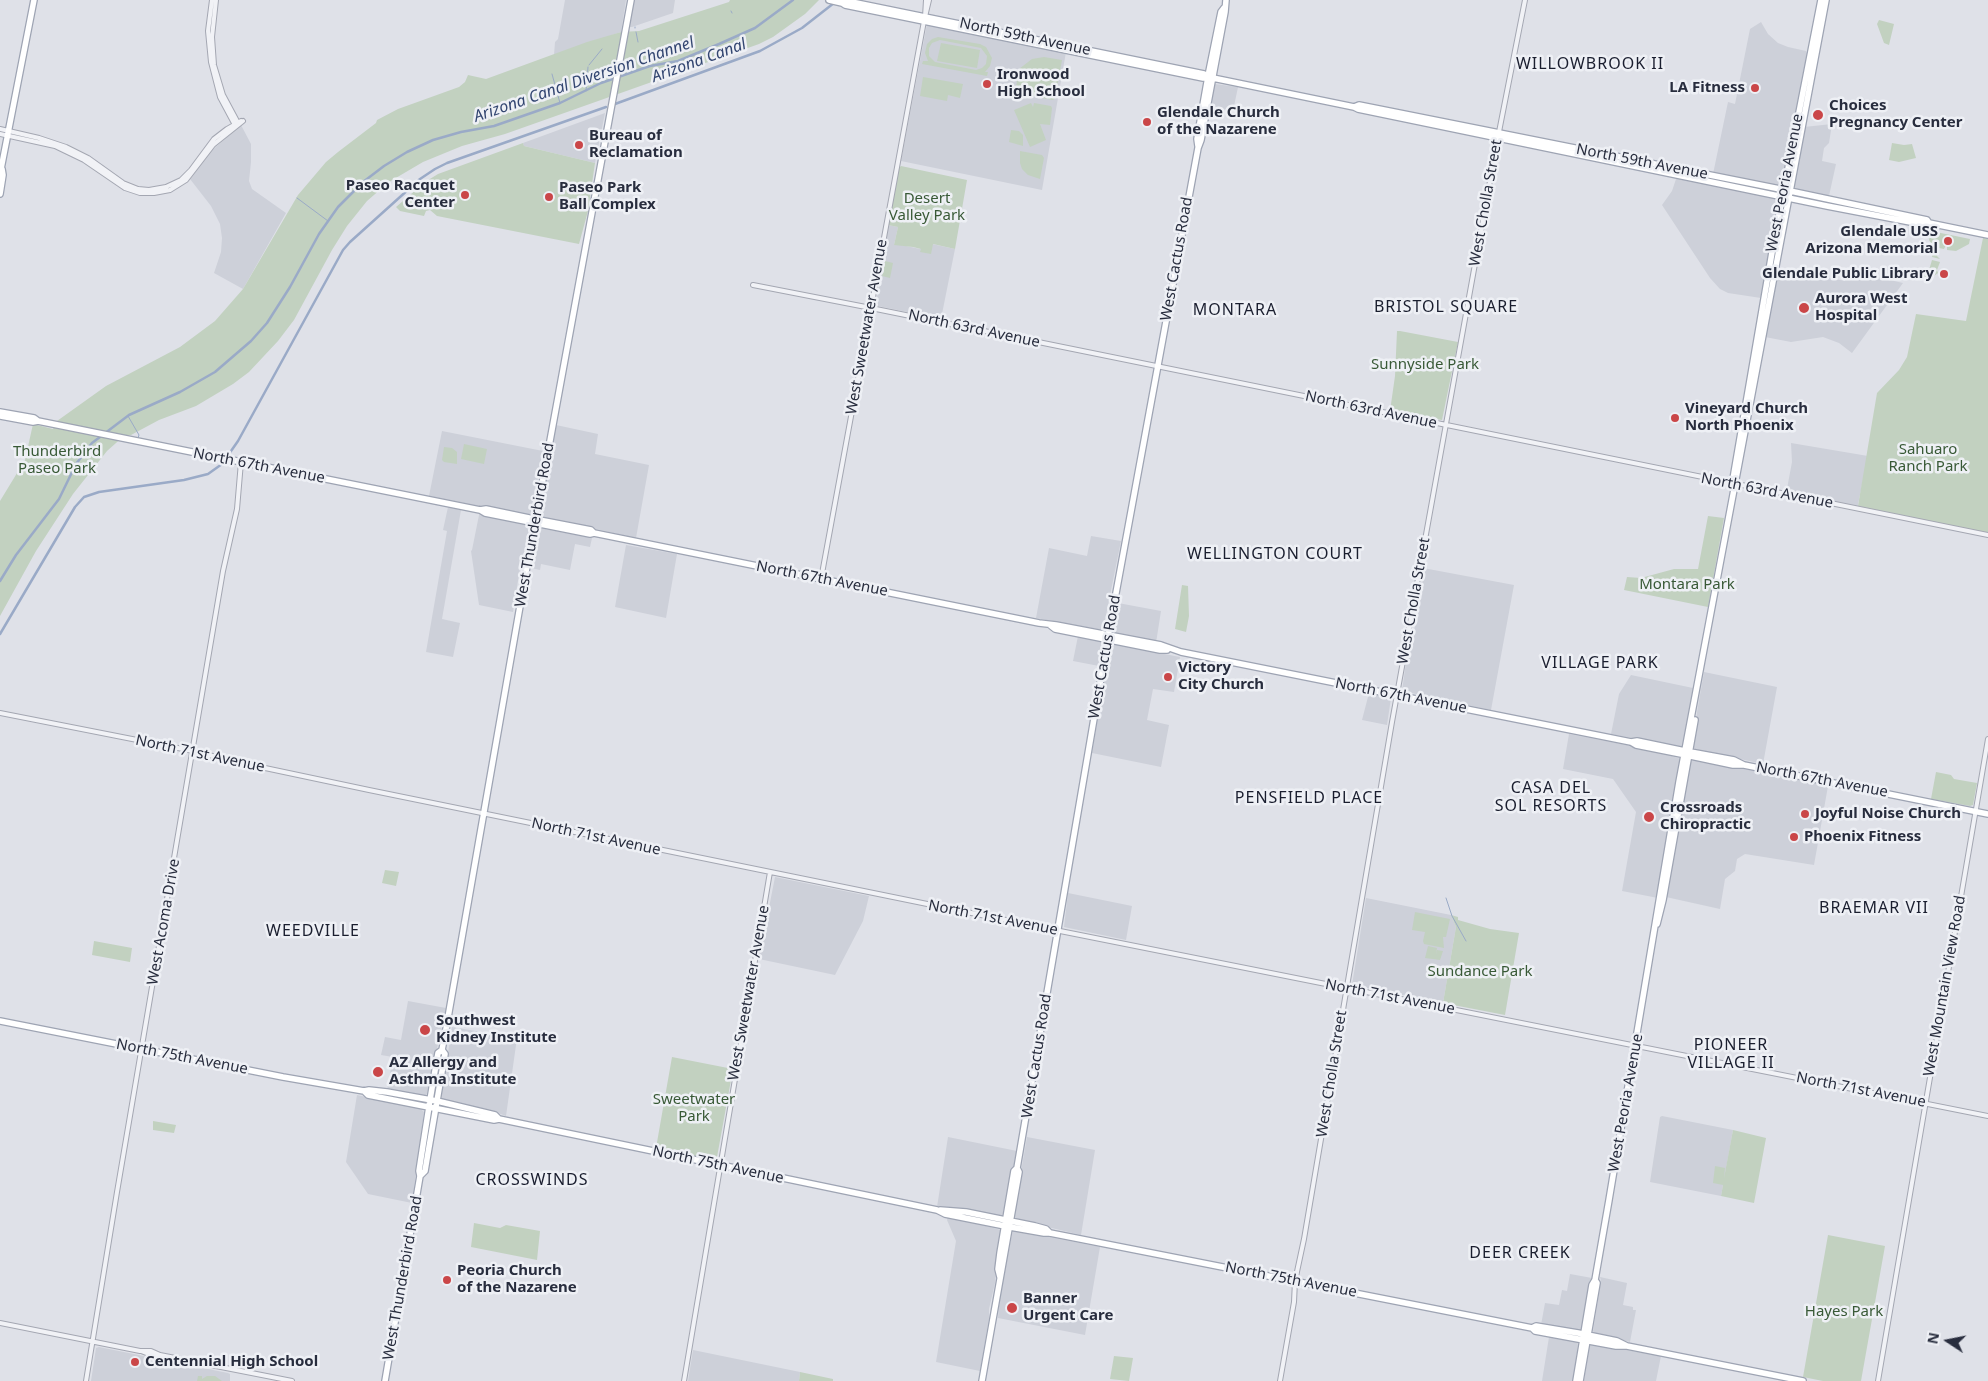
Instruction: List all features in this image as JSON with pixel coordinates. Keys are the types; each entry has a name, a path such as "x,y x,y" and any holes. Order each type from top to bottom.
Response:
{"main road":[{"path":"0,194 4,175 1,171 34,0"},
{"name":"West Thunderbird Road","path":"386,1381 420,1176 419,1171 445,1053 442,1050 483,813 631,0"},
{"name":"North 59th Avenue","path":"830,0 845,5 1008,34 1204,74 1210,77 1354,107 1358,110 1786,190 1927,220 1929,223 1988,236"},
{"name":"West Cactus Road","path":"982,1381 1000,1277 998,1268 1019,1172 1018,1168 1108,637 1198,146 1197,139 1221,12 1226,0"},
{"name":"West Peoria Avenue","path":"1734,484 1737,480 1786,190 1822,0"},
{"name":"West Peoria Avenue","path":"1786,190 1826,0"},
{"name":"North 59th Avenue","path":"924,19 1203,78 1210,77"},
{"path":"999,36 1008,34"},
{"name":"North 59th Avenue","path":"1498,135 1827,206 1926,225 1929,223"},
{"path":"1827,206 1832,204 1851,204"},
{"name":"West Peoria Avenue","path":"1576,1381 1593,1294 1592,1285 1595,1280 1656,925 1663,900 1695,693 1698,688 1734,484 1733,479 1750,377 1776,248"},
{"path":"1750,377 1752,380 1749,400 1750,408"},
{"name":"North 67th Avenue","path":"0,412 34,418 38,421"},
{"name":"North 67th Avenue","path":"0,416 33,422 38,421 480,510 486,509 535,521 591,530 594,533 1050,625 1056,624 1108,637 1160,645 1171,650 1631,742 1637,741 1733,765 1744,764 1988,814"},
{"name":"West Peoria Avenue","path":"1656,925 1663,874 1687,753"},
{"path":"1663,874 1663,900"},
{"name":"North 75th Avenue","path":"0,1020 364,1091 387,1092 433,1104 495,1115 499,1119 1007,1224"},
{"name":"North 75th Avenue","path":"940,1211 958,1211 1044,1233 1050,1232 1534,1330 1585,1337"},
{"name":"North 75th Avenue","path":"1534,1330 1536,1326 1616,1346 1627,1346 1803,1381"},
{"name":"West Peoria Avenue","path":"1580,1381 1585,1337"}],"street":[{"path":"0,134 9,134 43,142 61,149 89,163 122,186 140,193 170,190 183,182 213,145 237,125 220,97 211,62 208,31 214,0"},
{"name":"West Sweetwater Avenue","path":"822,579 928,0"},
{"name":"West Cholla Street","path":"1280,1381 1294,1302 1295,1281 1304,1239 1397,695 1498,135 1525,0"},
{"path":"0,129 9,134"},
{"name":"North 63rd Avenue","path":"753,285 1988,535"},
{"name":"West Acoma Drive","path":"86,1381 116,1192 222,579 239,500 241,462"},
{"name":"North 71st Avenue","path":"0,713 193,751 232,762 1058,931 1988,1116"},
{"name":"West Mountain View Road","path":"1878,1381 1988,739"},
{"name":"West Sweetwater Avenue","path":"684,1381 770,872"},
{"path":"0,1323 140,1351 144,1354 160,1355 292,1381"}],"shaded area":[{"path":"565,0 626,0 621,32 554,55 555,42 558,39"},
{"path":"634,0 675,0 673,13 629,27"},
{"path":"1761,22 1768,34 1778,43 1806,51 1807,54 1782,184 1778,186 1713,174 1728,102 1735,104 1750,29"},
{"name":"Ironwood High School","path":"927,24 1066,52 1042,190 901,161"},
{"path":"1215,84 1238,87 1233,111 1210,107"},
{"path":"605,113 595,163 524,146 523,143"},
{"path":"1832,124 1829,143 1824,148 1822,161 1836,164 1829,196 1796,190 1793,188 1804,127"},
{"path":"241,125 251,144 249,181 252,189 286,213 243,289 214,273 221,252 220,224 211,206 190,179 210,152"},
{"path":"1679,177 1777,199 1761,298 1728,293 1720,289 1710,278 1662,205 1672,191 1676,179"},
{"path":"888,225 898,227 894,245 920,249 932,244 955,249 941,319 876,304"},
{"name":"Aurora West Hospital","path":"1776,267 1845,281 1847,270 1903,283 1852,353 1839,343 1823,337 1791,342 1765,337"},
{"path":"556,425 598,434 595,454 649,465 636,538 542,517 544,492"},
{"path":"442,431 543,451 531,515 517,514 429,496"},
{"path":"1791,443 1868,456 1857,509 1786,494 1792,462"},
{"path":"448,507 461,510 442,619 460,623 453,657 426,652 447,531 443,530"},
{"path":"479,515 527,525 529,528 513,612 479,605 471,551"},
{"path":"540,528 592,538 590,547 575,544 570,570 541,564 540,570 531,568"},
{"path":"1091,536 1121,541 1103,630 1036,618 1049,548 1087,556"},
{"path":"626,545 677,554 666,618 615,607"},
{"path":"1423,568 1514,585 1491,710 1402,691 1408,648 1412,643"},
{"path":"1118,603 1161,611 1156,643 1115,633"},
{"path":"1078,636 1102,641 1099,666 1073,661"},
{"path":"1112,644 1180,657 1174,692 1153,689 1147,720 1169,725 1161,767 1092,753"},
{"path":"1704,672 1777,687 1763,764 1694,749 1697,712"},
{"path":"1631,675 1693,688 1682,747 1611,734 1619,694"},
{"path":"1369,693 1391,698 1387,725 1362,720"},
{"path":"1569,734 1653,750 1681,759 1658,898 1622,891 1636,812 1613,779 1563,769"},
{"path":"1694,759 1828,786 1814,865 1745,854 1737,859 1735,871 1725,879 1720,909 1666,897 1690,762"},
{"path":"775,877 869,896 863,921 835,975 759,959"},
{"path":"1068,893 1132,906 1126,940 1064,927"},
{"path":"1366,898 1451,915 1456,927 1443,1003 1352,985"},
{"path":"408,1001 446,1008 427,1094 424,1096 387,1090 393,1057 381,1055 385,1037 401,1040"},
{"path":"452,1027 517,1038 506,1116 490,1110 441,1099"},
{"path":"357,1095 421,1109 424,1112 412,1203 368,1194 346,1162"},
{"path":"1660,1117 1733,1130 1721,1196 1650,1182"},
{"path":"948,1137 1017,1151 1002,1217 937,1207"},
{"path":"1027,1137 1095,1150 1081,1235 1015,1218 1016,1200"},
{"path":"948,1216 1001,1230 995,1283 989,1309 980,1371 936,1362 956,1241 947,1220"},
{"path":"1013,1230 1100,1247 1085,1335 998,1318 1000,1292"},
{"path":"1570,1274 1592,1278 1581,1330 1541,1325 1545,1303 1559,1305 1562,1290 1567,1291"},
{"path":"1600,1277 1627,1283 1623,1305 1633,1307 1633,1310 1636,1310 1630,1342 1595,1334 1593,1331 1601,1281"},
{"path":"1549,1337 1578,1342 1574,1381 1542,1381"},
{"path":"1592,1344 1661,1356 1656,1381 1584,1381 1589,1347"},
{"name":"Centennial High School","path":"99,1347 228,1373 230,1374 230,1381 91,1381 96,1348"},
{"path":"693,1350 800,1372 799,1381 688,1381"}],"green space":[{"name":"Thunderbird Paseo Park","path":"730,0 819,0 805,14 773,37 759,44 505,134 462,146 423,162 389,182 367,201 347,226 294,320 278,341 249,372 196,406 159,420 131,435 125,435 107,451 73,494 36,551 0,616 0,501 25,460 33,424 53,429 57,421 106,386 180,347 215,321 243,289 298,195 326,162 376,123 377,120 398,109 459,87 465,82 468,75 486,79 587,42 621,32 639,31 729,2"},
{"path":"1879,20 1894,24 1889,45 1884,43 1877,24"},
{"path":"938,37 980,44 986,47 992,58 990,66 985,72 988,72 987,76 922,64 923,61 928,61 925,53 927,44 932,39","holes":["940,40 981,48 987,56 986,64 976,70 935,62 929,56 929,48 932,43"]},
{"path":"941,43 980,50 977,68 937,61"},
{"path":"1044,57 1062,60 1055,98 1053,100 1015,93 1019,69 1032,59"},
{"path":"923,77 963,84 960,98 948,95 947,101 920,96"},
{"path":"1031,103 1033,107 1034,103 1051,106 1052,108 1050,125 1040,124 1046,140 1030,147 1014,110"},
{"path":"1011,130 1019,131 1023,135 1023,146 1009,142"},
{"path":"523,143 524,146 595,163 588,211 579,244 437,216 430,210 426,211 424,216 400,211 396,207 425,182 438,174"},
{"path":"1892,143 1912,144 1916,158 1899,162 1889,160"},
{"path":"1020,151 1042,155 1044,158 1040,179 1028,175 1022,169"},
{"name":"Desert Valley Park","path":"901,166 967,180 955,249 933,244 931,254 920,252 921,249 913,247 894,245 898,227 888,225 899,168"},
{"path":"1931,231 1970,239 1969,244 1956,251 1947,250 1947,243 1944,249 1939,248 1937,256 1940,259 1932,257 1933,246 1929,240"},
{"name":"Sahuaro Ranch Park","path":"1983,238 1988,239 1988,533 1858,506 1877,393 1899,370 1907,357 1916,314 1966,321"},
{"path":"1932,260 1940,262 1937,270 1938,273 1930,279 1923,277 1924,273 1929,270"},
{"path":"885,261 893,263 890,278 882,276"},
{"name":"Sunnyside Park","path":"1397,331 1458,342 1442,420 1390,411 1395,376"},
{"path":"464,444 487,449 484,464 461,459"},
{"path":"444,447 452,448 457,452 457,464 442,460"},
{"name":"Montara Park","path":"1708,516 1724,518 1708,607 1624,590 1627,577 1641,578 1674,569 1698,569"},
{"path":"1182,585 1188,586 1189,616 1186,632 1175,629"},
{"path":"1936,772 1951,775 1954,779 1977,783 1973,805 1931,799"},
{"path":"385,870 399,872 396,886 382,883"},
{"path":"1415,912 1450,919 1446,937 1443,937 1444,948 1424,944 1425,932 1412,930"},
{"name":"Sundance Park","path":"1451,915 1458,917 1458,920 1490,929 1519,933 1505,1015 1443,1003 1456,927"},
{"path":"94,941 132,948 130,962 92,955"},
{"path":"1428,946 1437,948 1436,955 1437,950 1443,951 1440,960 1425,958"},
{"name":"Sweetwater Park","path":"672,1057 733,1069 715,1160 656,1148"},
{"path":"153,1121 176,1125 174,1133 153,1130"},
{"path":"1733,1130 1766,1138 1754,1203 1721,1196 1723,1185 1713,1183 1715,1166 1725,1168 1724,1178"},
{"path":"474,1223 500,1228 506,1225 540,1231 537,1260 471,1247"},
{"name":"Hayes Park","path":"1828,1235 1885,1246 1861,1381 1823,1381 1803,1377"},
{"path":"1114,1356 1133,1358 1129,1381 1110,1379"},
{"path":"800,1372 833,1379 833,1381 799,1381"},
{"path":"198,1376 202,1376 202,1379 207,1376 215,1376 222,1381 197,1381"}],"waterway":[{"name":"Arizona Canal Diversion Channel","path":"0,581 16,555 59,499 76,464 92,443 129,415 180,392 215,372 251,341 267,323 290,287 319,234 338,207 363,182 384,166 407,152 433,140 461,132 494,126 560,103 601,83 650,66 678,61 755,28 793,0"},
{"name":"Arizona Canal","path":"615,104 760,51 802,28 834,3"},
{"path":"636,32 638,42"},
{"path":"589,65 602,49"},
{"path":"586,91 588,67"},
{"path":"552,74 560,103"},
{"path":"0,634 75,507 84,497 99,492 184,480 208,474 222,464 238,441 343,250 420,179 447,163 606,107"},
{"path":"297,198 328,221"},
{"path":"128,416 139,435 138,438"},
{"path":"1446,898 1452,916 1466,941"}],"place":[{"name":"Ironwood High School","path":"987,84"},
{"name":"LA Fitness","path":"1755,88"},
{"name":"Choices Pregnancy Center","path":"1818,115"},
{"name":"Glendale Church of the Nazarene","path":"1147,122"},
{"name":"Bureau of Reclamation","path":"579,145"},
{"name":"Paseo Racquet Center","path":"465,195"},
{"name":"Paseo Park Ball Complex","path":"549,197"},
{"name":"Glendale USS Arizona Memorial","path":"1948,241"},
{"name":"Glendale Public Library","path":"1944,274"},
{"name":"Aurora West Hospital","path":"1804,308"},
{"name":"Vineyard Church North Phoenix","path":"1675,418"},
{"name":"Victory City Church","path":"1168,677"},
{"name":"Joyful Noise Church","path":"1805,814"},
{"name":"Crossroads Chiropractic","path":"1649,817"},
{"name":"Phoenix Fitness","path":"1794,837"},
{"name":"Southwest Kidney Institute","path":"425,1030"},
{"name":"AZ Allergy and Asthma Institute","path":"378,1072"},
{"name":"Peoria Church of the Nazarene","path":"447,1280"},
{"name":"Banner Urgent Care","path":"1012,1308"},
{"name":"Centennial High School","path":"135,1362"}],"district":[{"name":"WILLOWBROOK II","path":"1590,64"},
{"name":"BRISTOL SQUARE","path":"1446,307"},
{"name":"MONTARA","path":"1235,310"},
{"name":"WELLINGTON COURT","path":"1275,554"},
{"name":"VILLAGE PARK","path":"1600,663"},
{"name":"CASA DEL SOL RESORTS","path":"1551,797"},
{"name":"PENSFIELD PLACE","path":"1309,798"},
{"name":"BRAEMAR VII","path":"1874,908"},
{"name":"WEEDVILLE","path":"313,931"},
{"name":"PIONEER VILLAGE II","path":"1731,1054"},
{"name":"CROSSWINDS","path":"532,1180"},
{"name":"DEER CREEK","path":"1520,1253"}]}
